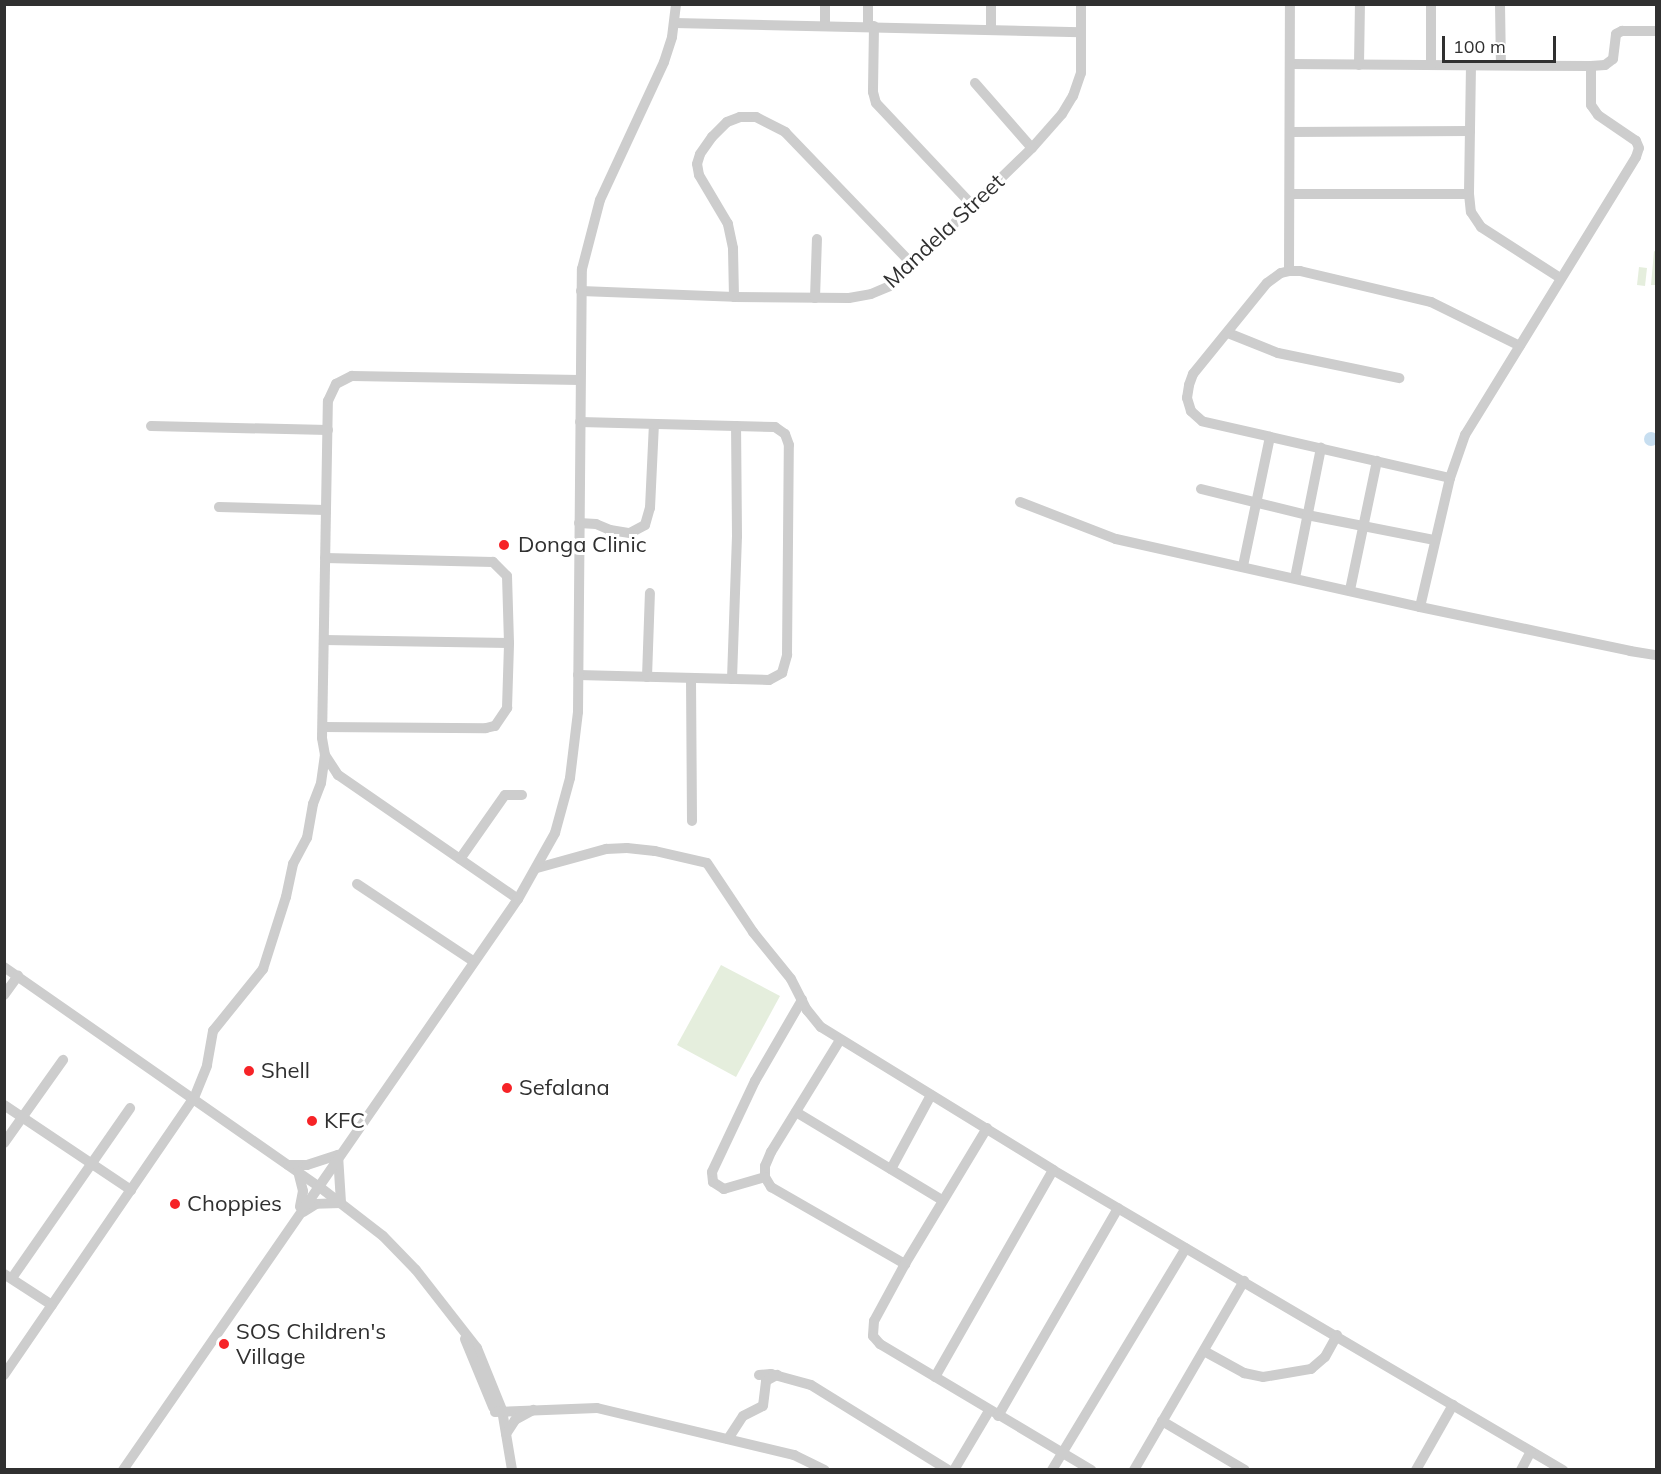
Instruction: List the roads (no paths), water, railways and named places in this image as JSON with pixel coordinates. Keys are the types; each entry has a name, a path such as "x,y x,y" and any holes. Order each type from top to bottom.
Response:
{"street":[{"path":"123,1470 317,1185 518,899 555,833 567,796 576,736 579,675 581,291 586,248 600,200 664,62 674,23 676,4"},
{"path":"825,4 825,25"},
{"path":"868,4 873,92 876,103 972,206"},
{"path":"991,28 992,4"},
{"name":"Mandela Street","path":"581,291 815,298 856,297 890,286 1032,148 1062,114 1073,96 1080,73 1081,4"},
{"path":"1288,271 1290,4"},
{"path":"1359,65 1360,4"},
{"path":"1431,4 1431,65"},
{"path":"1500,4 1501,65"},
{"path":"674,23 991,28 1081,32"},
{"path":"1290,64 1605,65 1613,59 1616,34 1622,31 1656,31"},
{"path":"1471,65 1469,194 1471,212 1480,227 1560,278"},
{"path":"1420,607 1450,478 1465,435 1636,158 1639,148 1636,141 1598,115 1591,105 1591,66"},
{"path":"975,83 1032,148"},
{"path":"734,297 733,248 729,224 699,174 697,164 700,154 712,137 727,122 740,117 756,117 785,132 913,266"},
{"path":"1290,132 1470,131"},
{"path":"1290,194 1469,194"},
{"path":"815,298 817,239"},
{"path":"1450,478 1202,421 1191,411 1187,398 1193,374 1267,283 1288,271 1300,271 1431,302 1520,346"},
{"path":"1228,333 1278,353 1399,378"},
{"path":"4,1375 194,1098 207,1065 213,1031 262,969 268,957 293,864 307,838 313,804 321,783 325,754 323,727 325,510 328,401 333,389 341,380 352,376 580,380"},
{"path":"579,675 769,680 777,677 785,666 787,644 789,441 785,434 776,427 580,422"},
{"path":"579,524 593,523 610,530 630,533 645,525 650,508 654,423"},
{"path":"151,426 328,430"},
{"path":"732,679 737,529 736,426"},
{"path":"1243,566 1270,437"},
{"path":"1295,578 1321,448"},
{"path":"1350,590 1377,461"},
{"path":"1201,489 1307,515 1434,540"},
{"path":"1020,502 1116,539 1420,607 1656,655"},
{"path":"219,507 325,510"},
{"path":"323,727 486,728 495,726 507,708 509,643 507,576 494,562 325,558"},
{"path":"647,677 650,593"},
{"path":"324,640 509,643"},
{"path":"691,678 692,821"},
{"path":"325,754 338,775 518,899"},
{"path":"460,859 505,795 522,795"},
{"path":"537,868 606,849 646,849 705,862 753,932 791,979 802,1000 821,1027 1053,1170 1563,1470"},
{"path":"357,884 473,961"},
{"path":"4,967 317,1185 399,1252 460,1327 498,1411 506,1434 512,1470"},
{"path":"4,995 18,976"},
{"path":"765,1177 724,1189 713,1182 712,1172 755,1081 802,1000"},
{"path":"840,1040 771,1152 765,1166 765,1177 771,1186 905,1264"},
{"path":"4,1143 63,1060"},
{"path":"891,1169 932,1095"},
{"path":"4,1105 131,1190"},
{"path":"52,1305 7,1277 130,1108"},
{"path":"796,1112 942,1200"},
{"path":"987,1128 905,1264 874,1321 873,1336 880,1344 1091,1470"},
{"path":"288,1165 307,1165 338,1155"},
{"path":"338,1155 341,1203"},
{"path":"934,1377 1053,1170"},
{"path":"297,1172 303,1191 297,1216"},
{"path":"297,1216 316,1204 341,1203"},
{"path":"954,1470 993,1413 1118,1208"},
{"path":"1052,1470 1186,1248"},
{"path":"1134,1470 1244,1281"},
{"path":"1204,1351 1244,1373 1263,1377 1311,1369 1325,1357 1337,1335"},
{"path":"759,1375 777,1375 816,1388 948,1470"},
{"path":"728,1439 742,1416 763,1406 766,1381 777,1375"},
{"path":"1416,1470 1453,1405"},
{"path":"498,1411 597,1408 728,1439 825,1470"},
{"path":"506,1434 515,1420 536,1409"},
{"path":"498,1411 507,1470"},
{"path":"1162,1420 1245,1470"},
{"path":"1521,1470 1531,1451"}],"water":[{"path":"1648,432 1654,432 1658,439 1654,446 1648,446 1644,442 1644,436"}],"place":[{"name":"Donga Clinic","path":"504,545"},
{"name":"Shell","path":"249,1071"},
{"name":"Sefalana","path":"507,1088"},
{"name":"KFC","path":"312,1121"},
{"name":"Choppies","path":"175,1204"},
{"name":"SOS Children's Village","path":"224,1344"}]}
